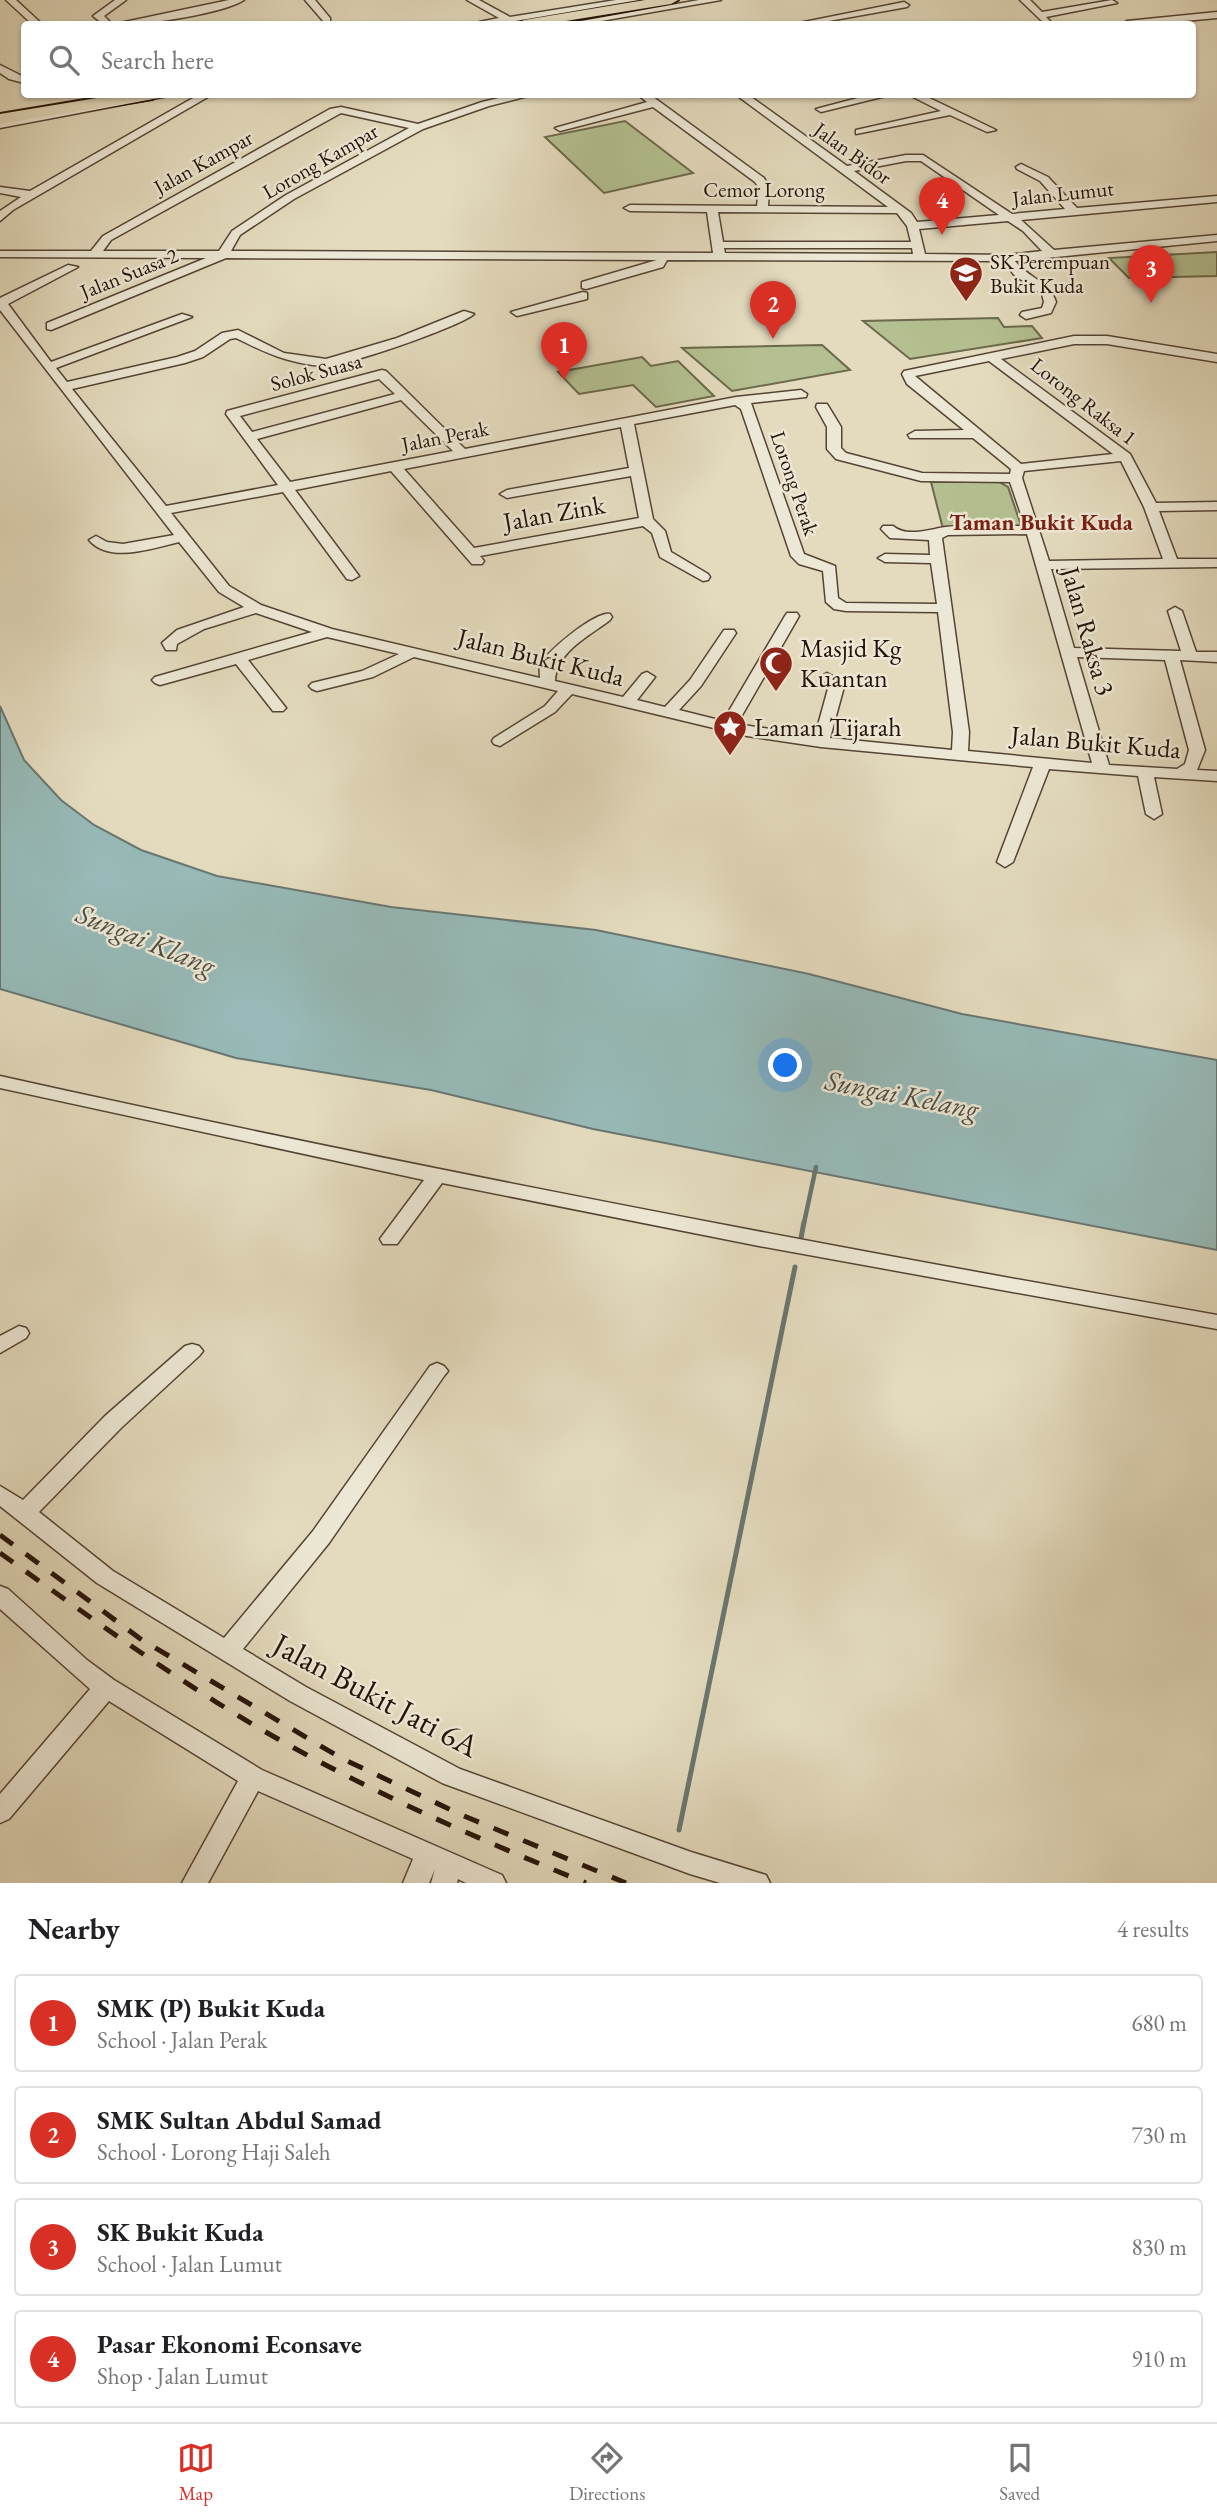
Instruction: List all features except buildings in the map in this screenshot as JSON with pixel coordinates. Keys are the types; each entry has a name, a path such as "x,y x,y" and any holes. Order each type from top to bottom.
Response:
{"highway":[{"path":"542,21 671,0"},
{"path":"566,21 694,0"},
{"path":"4,113 50,98"},
{"path":"4,113 71,98"},
{"path":"4,113 100,98"},
{"path":"4,113 30,115 137,98"}],"street":[{"path":"13,0 34,21"},
{"path":"104,21 98,16 121,0"},
{"path":"139,21 205,10 239,0"},
{"path":"310,0 327,20"},
{"path":"472,0 509,20"},
{"path":"502,21 634,0"},
{"path":"588,21 716,0"},
{"path":"866,0 881,8"},
{"path":"1025,0 1046,21"},
{"path":"1040,15 1112,3"},
{"path":"817,21 904,5"},
{"path":"863,21 870,12"},
{"path":"1156,21 1217,15"},
{"path":"0,68 21,79"},
{"path":"4,113 133,98"},
{"path":"0,218 9,208 201,98"},
{"name":"Lorong Kampar","path":"222,256 236,233 279,205 419,127 458,112 515,98"},
{"path":"648,98 760,180 764,188 762,208"},
{"name":"Jalan Bidor","path":"746,98 907,215 913,226 920,259"},
{"path":"821,109 871,98"},
{"path":"921,98 991,130"},
{"path":"560,128 655,103"},
{"name":"Jalan Kampar","path":"94,255 107,238 334,111 341,110 419,127"},
{"path":"860,132 951,112"},
{"path":"0,125 4,113"},
{"path":"0,134 4,113"},
{"path":"845,170 906,158 929,161 1011,218 1037,238 1052,255"},
{"path":"1021,167 1044,179 1075,213"},
{"path":"0,190 31,195"},
{"path":"667,196 667,209"},
{"name":"Jalan Lumut","path":"913,226 1217,199"},
{"name":"Cemor Lorong","path":"630,208 898,209"},
{"path":"712,209 718,251"},
{"path":"718,251 920,259 1007,258 1217,237"},
{"path":"0,254 662,258 718,251 917,245"},
{"name":"Jalan Suasa 2","path":"51,326 222,256"},
{"path":"584,295 591,257"},
{"path":"517,312 584,295 659,265 662,258"},
{"path":"1007,258 1017,273 1047,292 1047,310 1026,315"},
{"path":"0,302 72,267"},
{"name":"Jalan Bukit Kuda","path":"0,302 48,367 224,589 256,608 327,632 727,727 821,742 1102,769 1217,776"},
{"path":"64,387 181,360 200,354 232,335 244,335 286,358 326,363 401,341 468,314"},
{"path":"48,367 186,317"},
{"path":"1016,473 976,434 911,381 908,373 1057,342 1107,340 1217,358"},
{"name":"Lorong Raksa 1","path":"992,357 1125,457 1151,507 1172,564"},
{"name":"Solok Suasa","path":"249,437 232,414 382,374 463,454"},
{"path":"352,576 249,437 404,394"},
{"name":"Jalan Perak","path":"162,511 736,401 801,394"},
{"name":"Lorong Perak","path":"736,401 747,409 798,556 804,561 827,565 831,573 831,599 839,606 943,608"},
{"path":"822,407 834,427 833,445 836,453 862,463 930,478 1016,473 1125,457"},
{"path":"627,422 646,521 658,531 665,554 703,577"},
{"path":"915,435 976,434"},
{"path":"896,456 901,471"},
{"name":"Jalan Zink","path":"395,467 474,557 646,521"},
{"path":"508,494 636,471"},
{"name":"Jalan Raksa 3","path":"1016,473 1102,769"},
{"path":"1151,507 1217,506"},
{"path":"888,528 895,534 935,536 946,531 1033,530"},
{"path":"935,536 961,733 960,755"},
{"path":"96,540 104,547 124,548 183,537"},
{"path":"885,558 938,559"},
{"path":"1044,565 1217,563"},
{"path":"171,647 169,643 182,633 256,608"},
{"path":"1175,611 1190,656"},
{"path":"727,727 792,616"},
{"path":"547,684 548,666 560,651 605,617"},
{"path":"160,680 327,632"},
{"path":"668,713 696,683 729,632"},
{"path":"317,685 352,679 386,668 413,651"},
{"path":"1068,652 1217,657"},
{"path":"1171,655 1197,750 1192,766 1180,774"},
{"path":"239,659 278,708"},
{"path":"627,703 647,677"},
{"path":"821,742 837,684 827,678"},
{"path":"500,741 550,709 568,690"},
{"path":"1005,862 1043,763"},
{"path":"1145,772 1154,814"},
{"path":"0,1082 333,1155 928,1271 1217,1322"},
{"path":"390,1239 439,1174"},
{"path":"0,1346 19,1333"},
{"path":"24,1513 113,1422 192,1351"},
{"path":"227,1651 321,1537 436,1371"},
{"name":"Jalan Bukit Jati 6A","path":"0,1494 106,1577 298,1694 451,1776 690,1863 757,1883"},
{"path":"0,1595 79,1667 106,1687 253,1777 428,1854 448,1874 493,1883"},
{"path":"0,1812 106,1687"},
{"path":"195,1883 253,1777"},
{"path":"416,1883 428,1854"}],"green space":[{"path":"625,121 693,173 604,193 545,137"},
{"path":"1217,252 1217,276 1129,278 1109,258"},
{"path":"998,318 1004,327 1032,326 1042,338 910,359 863,321"},
{"path":"822,345 850,370 732,391 682,348"},
{"path":"642,357 651,366 678,361 714,396 656,407 633,385 579,394 558,372"},
{"path":"931,482 999,482 1008,487 1022,528 943,529"}],"water":[{"path":"0,706 24,760 61,800 94,825 141,850 217,876 391,907 596,930 809,974 962,1014 1217,1060 1217,1250 593,1129 431,1090 236,1058 0,989"}],"waterway":[{"path":"804,1223 816,1167"},
{"path":"801,1238 804,1222"},
{"path":"679,1830 795,1267"}],"railway":[{"path":"0,1535 142,1640 341,1758 464,1816 626,1883"},
{"path":"0,1553 171,1673 278,1739 430,1816 586,1883"}],"place":[{"name":"Pasar Ekonomi Econsave","path":"942,235"},
{"name":"SK Perempuan Bukit Kuda","path":"966,303"},
{"name":"SK Bukit Kuda","path":"1151,303"},
{"name":"SMK Sultan Abdul Samad","path":"773,339"},
{"name":"SMK (P) Bukit Kuda","path":"564,380"},
{"name":"Masjid Kg Kuantan","path":"776,693"},
{"name":"Laman Tijarah","path":"730,757"}],"district":[{"name":"Taman Bukit Kuda","path":"1041,522"}],"water label":[{"name":"Sungai Klang","path":"146,939"},
{"name":"Sungai Kelang","path":"902,1094"}]}
